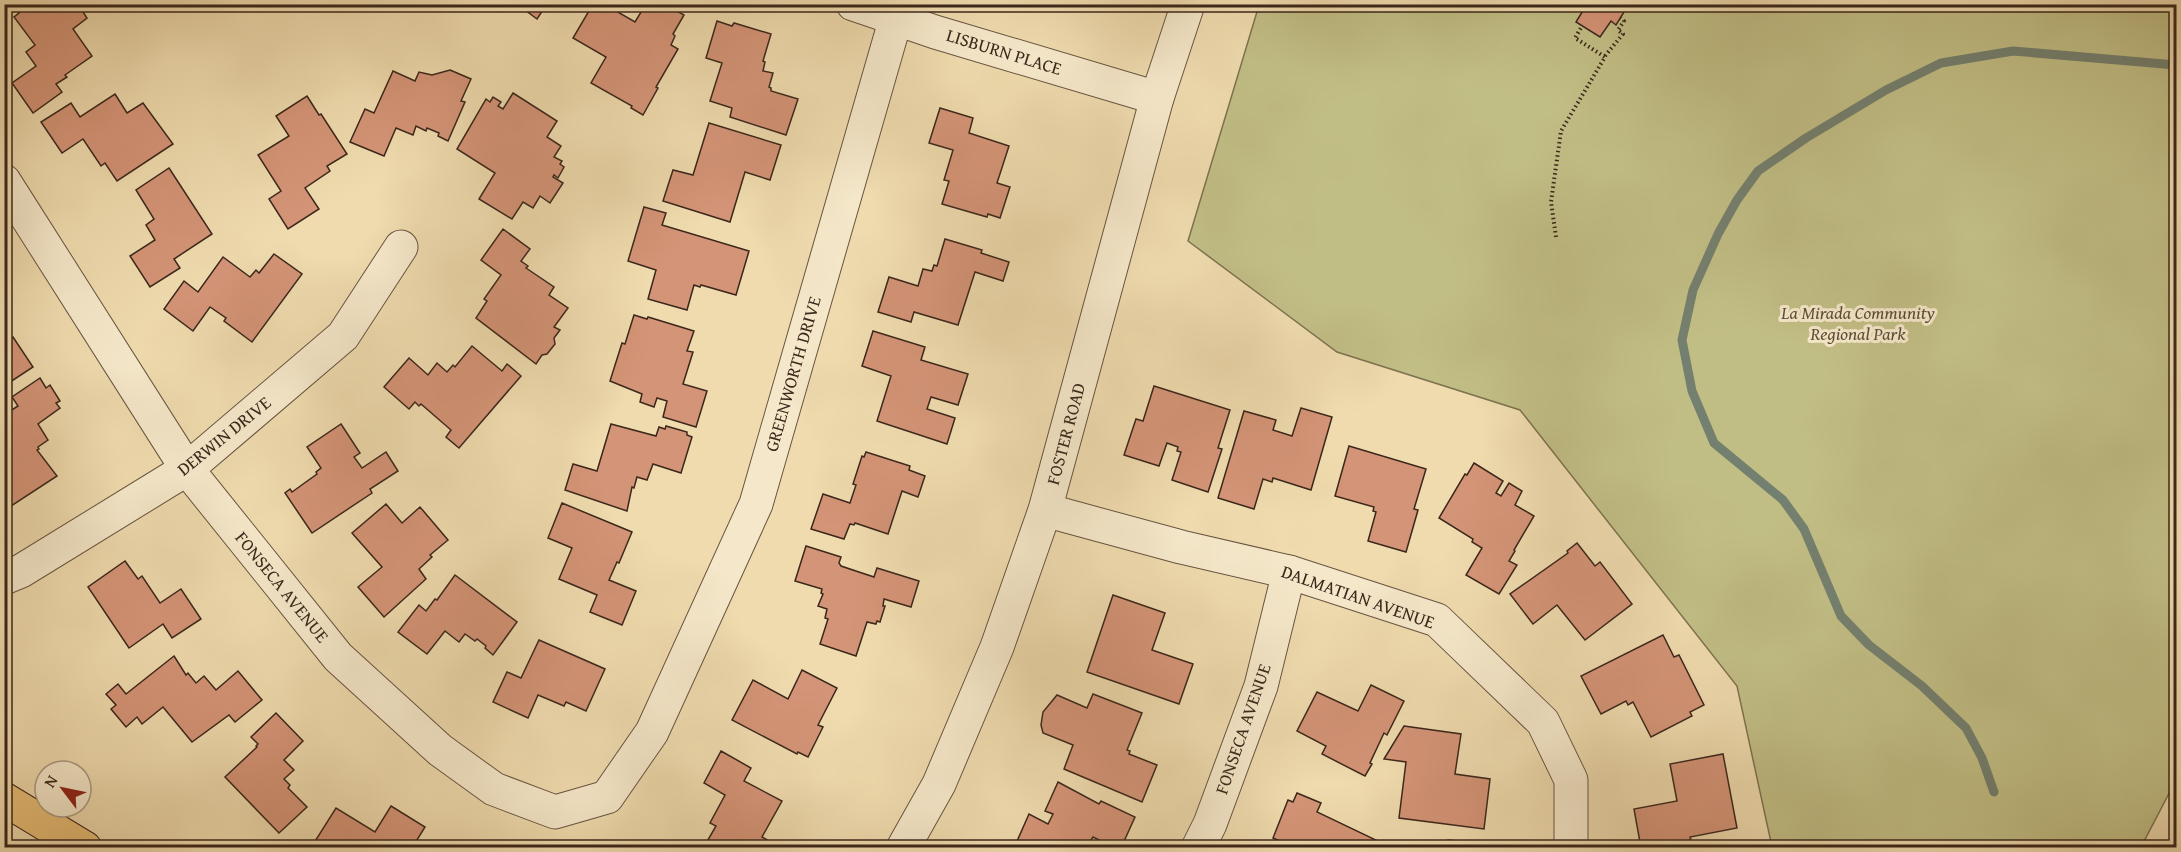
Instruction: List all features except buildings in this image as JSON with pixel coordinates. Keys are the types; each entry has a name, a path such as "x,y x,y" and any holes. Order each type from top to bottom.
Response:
{"main road":[{"path":"4,799 85,848"}],"street":[{"name":"LISBURN PLACE","path":"853,4 898,11 935,32 1157,98"},
{"name":"FOSTER ROAD","path":"903,848 939,784 997,647 1045,510 1157,98 1188,4"},
{"name":"GREENWORTH DRIVE","path":"652,732 756,504 898,11"},
{"name":"FONSECA AVENUE","path":"4,181 188,469 338,657 440,750 494,789 555,812 607,797 652,732"},
{"name":"DERWIN DRIVE","path":"4,578 21,571 188,469 343,336 401,247"},
{"name":"DALMATIAN AVENUE","path":"1045,510 1181,547 1289,572 1437,620 1543,722 1571,780 1571,848"},
{"name":"FONSECA AVENUE","path":"1198,848 1210,824 1261,686 1289,572"}],"path":[{"path":"1556,237 1551,202 1561,131 1605,57 1623,34 1618,30 1624,21 1620,18"},
{"path":"1582,26 1575,38 1605,57"}],"green space":[{"name":"La Mirada Community Regional Park","path":"1259,5 2176,5 2176,780 2141,847 1772,847 1737,686 1520,410 1337,352 1188,241"}],"waterway":[{"path":"1994,792 1982,758 1966,728 1922,686 1869,645 1841,616 1804,529 1783,500 1714,443 1692,391 1682,340 1693,290 1718,234 1737,200 1758,171 1806,138 1886,90 1941,63 2013,51 2176,65"}]}
